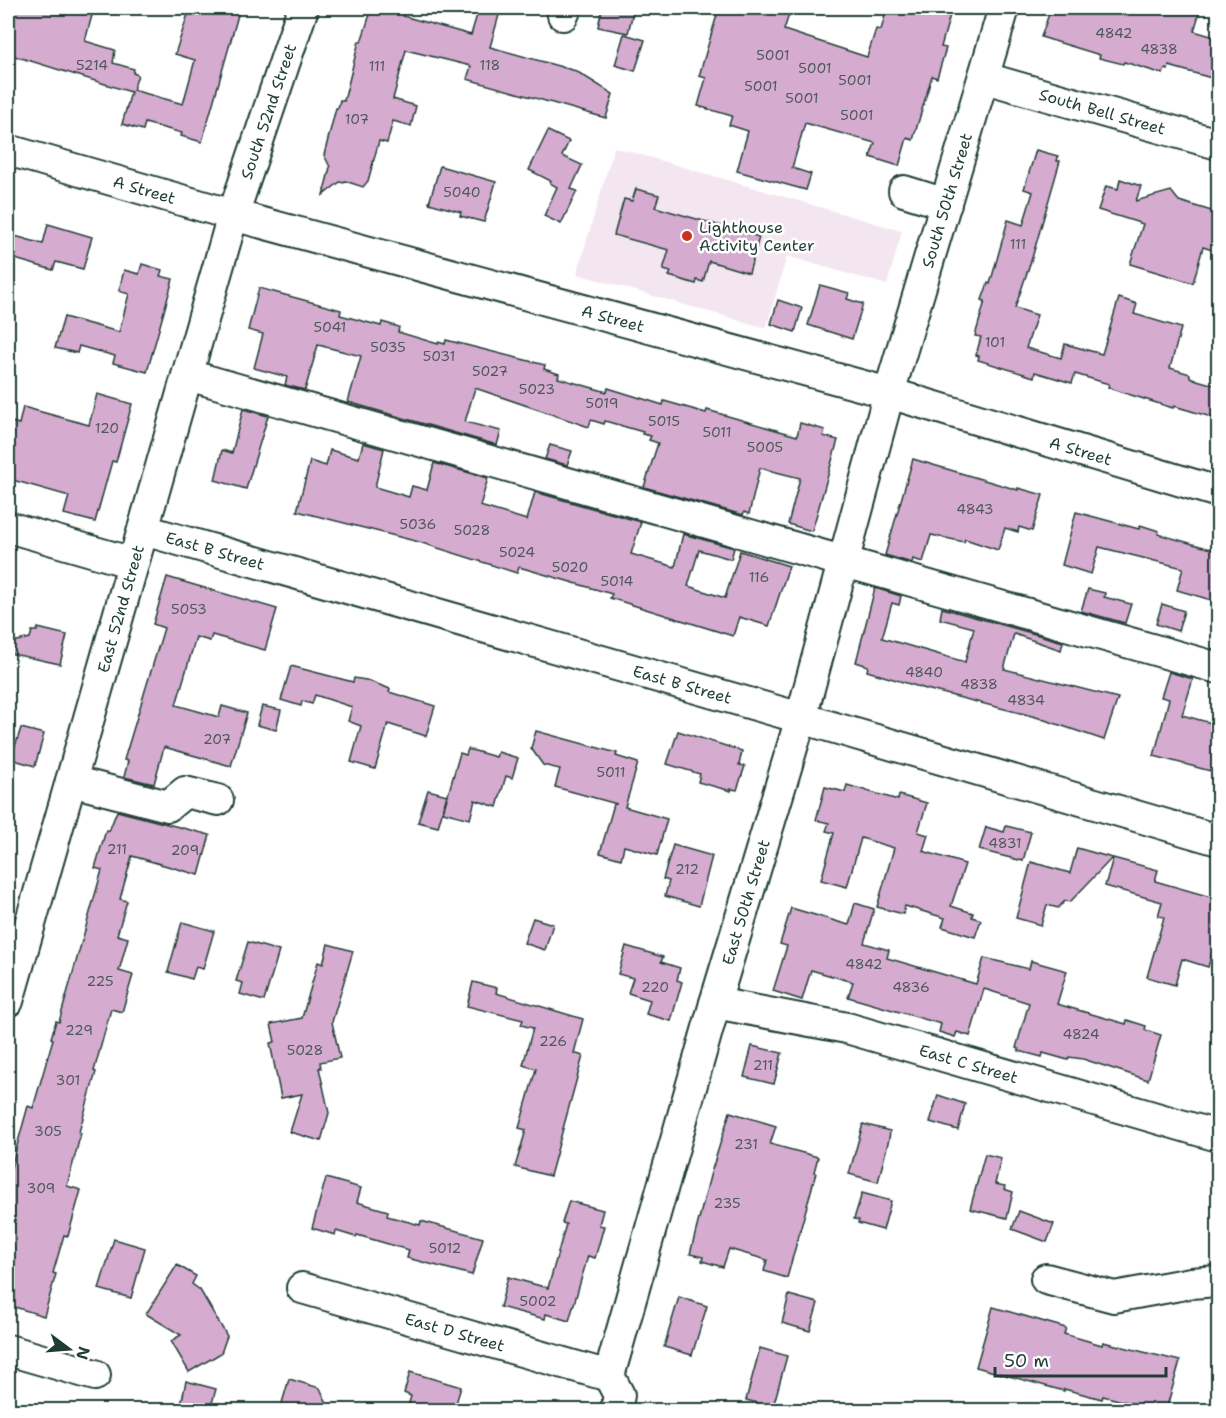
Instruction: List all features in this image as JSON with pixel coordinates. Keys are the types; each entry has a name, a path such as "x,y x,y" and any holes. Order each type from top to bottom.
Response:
{"street":[{"name":"South 52nd Street","path":"233,215 303,8"},
{"name":"South 50th Street","path":"889,393 985,78 1004,8"},
{"name":"South Bell Street","path":"985,78 1218,144"},
{"name":"A Street","path":"8,150 233,215 889,393 1218,492"},
{"path":"904,191 946,204"},
{"name":"East 52nd Street","path":"8,1001 233,215"},
{"path":"188,375 1218,668"},
{"name":"East 50th Street","path":"609,1376 715,1003 801,718 889,393"},
{"path":"8,527 133,563"},
{"name":"East B Street","path":"144,530 1218,840"},
{"path":"71,781 168,806 185,792 218,800"},
{"name":"East C Street","path":"715,1003 848,1028 1218,1136"},
{"path":"1046,1279 1114,1297 1191,1283 1218,1281"},
{"name":"East D Street","path":"302,1288 609,1376"},
{"path":"8,1350 95,1376"},
{"path":"609,1376 619,1395 616,1410"}],"shaded area":[{"path":"614,147 902,231 887,285 787,256 766,328 577,274"}],"building":[{"path":"8,8 94,8 85,41 115,50 113,63 134,69 133,73 138,75 133,90 183,104 195,60 175,54 190,8 240,8 202,142 181,136 182,133 145,123 143,130 122,124 131,92 8,54"},
{"path":"372,8 405,8 403,16 471,35 479,8 501,8 490,47 576,71 613,94 606,118 467,79 471,66 406,50 393,99 416,106 411,126 393,121 387,143 379,141 368,181 363,187 345,181 340,182 323,195 330,167 324,155 336,108 340,100 344,101 359,41 361,42"},
{"path":"602,8 634,8 628,33 598,27"},
{"path":"719,8 791,8 784,30 867,57 876,29 881,30 887,8 952,8 941,47 946,48 937,78 932,76 913,140 907,138 899,166 870,157 875,143 805,123 792,168 811,174 806,190 737,171 748,131 729,125 732,116 698,106 706,78 699,76"},
{"path":"1051,8 1201,8 1194,31 1218,38 1218,67 1215,79 1169,66 1163,74 1124,62 1123,64 1099,58 1100,55 1041,37"},
{"path":"624,34 645,40 635,71 615,65"},
{"path":"548,131 569,141 562,156 582,165 571,189 577,191 561,224 544,216 557,187 550,183 551,181 529,170"},
{"path":"1036,150 1058,156 1057,161 1060,161 1015,308 1037,315 1026,348 1061,358 1065,344 1102,354 1119,298 1137,304 1134,314 1181,328 1170,368 1218,386 1218,419 1115,390 1108,387 1109,384 1075,374 1072,383 1035,372 1034,377 978,360 979,356 976,355 981,337 975,336 985,301 982,300 988,283 990,284 1008,220 1023,225 1033,192 1024,189"},
{"path":"440,166 496,182 484,222 460,216 461,212 429,203"},
{"path":"1120,179 1141,186 1136,201 1171,191 1179,201 1218,213 1218,252 1203,247 1193,283 1130,264 1143,224 1098,210 1106,186 1118,189"},
{"name":"Lighthouse Activity Center","path":"636,189 659,195 655,207 759,237 749,273 709,261 703,282 697,280 696,284 669,276 671,272 663,270 669,250 614,235 624,199 632,201"},
{"path":"48,224 92,237 83,269 56,262 53,270 8,257 8,234 43,244"},
{"path":"142,264 162,270 160,276 173,279 147,372 113,363 115,356 79,346 77,353 55,348 64,317 119,332 129,294 119,291 124,270 139,274"},
{"path":"820,285 849,293 847,299 863,304 852,339 808,325"},
{"path":"259,288 341,310 340,315 381,326 382,322 399,327 398,332 438,344 438,342 445,344 446,340 545,365 544,369 559,374 558,378 607,392 608,388 663,405 664,401 706,413 707,410 797,436 800,423 825,430 823,436 838,440 812,531 788,524 800,478 760,468 749,514 744,512 743,515 644,487 658,443 649,440 651,436 642,434 643,432 605,421 604,424 591,420 589,427 475,388 465,422 501,431 497,445 348,402 361,356 318,345 305,390 285,385 287,377 254,368 263,334 248,330"},
{"path":"778,300 802,308 795,332 771,324"},
{"path":"97,394 132,404 116,462 112,461 95,522 64,514 69,496 9,479 14,462 8,461 8,421 19,424 23,407 89,425"},
{"path":"243,409 268,416 246,489 215,480 222,450 232,453"},
{"path":"363,443 384,449 375,487 409,497 412,486 427,490 434,463 488,478 480,506 527,520 535,492 641,522 631,554 675,567 683,534 734,548 731,559 699,550 688,586 725,598 740,551 789,566 769,626 739,617 733,636 610,598 612,594 519,567 517,573 419,542 297,511 310,461 326,466 330,450 359,458"},
{"path":"550,445 572,451 567,465 545,459"},
{"path":"913,459 1018,490 1018,488 1043,495 1032,531 1019,527 1018,532 1005,528 998,550 965,539 964,542 931,535 923,562 913,559 912,563 885,555"},
{"path":"1076,512 1139,529 1140,525 1159,531 1158,534 1218,551 1218,602 1177,590 1183,568 1099,547 1091,574 1062,565"},
{"path":"167,577 277,609 265,650 212,635 210,641 196,637 176,705 219,717 222,706 247,713 231,766 164,747 154,784 124,777 128,761 124,760 164,628 153,624"},
{"path":"875,588 901,596 899,605 892,603 882,638 965,662 974,628 940,619 942,608 1063,642 1061,650 1014,634 1004,669 1118,698 1104,740 1036,717 926,689 867,671 868,666 856,662"},
{"path":"1088,589 1105,593 1104,597 1131,604 1125,623 1081,611"},
{"path":"1162,604 1184,611 1178,631 1156,624"},
{"path":"38,628 67,635 60,664 8,653 8,643 30,638 32,631 37,631"},
{"path":"291,666 353,682 354,678 366,680 390,689 389,692 435,706 426,736 388,724 375,769 351,762 361,726 348,721 352,707 315,695 312,704 302,701 301,706 281,700"},
{"path":"1169,672 1193,679 1182,715 1218,725 1218,773 1154,756 1169,699 1161,697"},
{"path":"262,706 281,710 276,730 257,725"},
{"path":"21,728 44,734 35,766 11,759"},
{"path":"536,731 617,753 616,756 638,763 625,807 667,819 657,855 624,846 621,859 600,853 614,804 617,804 555,787 560,769 543,765 531,748"},
{"path":"678,731 742,751 739,765 745,766 737,790 731,789 731,791 698,782 700,774 667,764"},
{"path":"468,749 496,757 498,752 518,758 512,778 506,776 497,807 475,800 470,819 443,812 460,753 466,755"},
{"path":"847,785 898,800 899,795 927,803 918,832 928,835 923,851 965,864 951,906 973,913 972,917 981,920 975,937 942,927 945,918 905,906 903,914 877,907 894,848 861,838 847,887 821,880 834,833 826,831 829,823 816,820 825,787 845,792"},
{"path":"428,790 447,795 438,827 418,822"},
{"path":"117,811 210,835 199,875 132,856 120,899 127,901 117,935 128,938 119,971 133,975 122,1012 111,1009 94,1071 96,1072 67,1186 81,1190 68,1236 64,1235 44,1316 8,1305 8,1178 28,1106 33,1108 53,1039 51,1038 56,1021 59,1022 102,870 95,868 106,830 109,831"},
{"path":"1006,826 1031,832 1023,861 979,850 986,827 1004,832"},
{"path":"673,845 712,856 699,906 665,896 669,881 663,879"},
{"path":"1077,848 1112,858 1070,902 1065,901 1058,908 1047,905 1041,925 1016,918 1031,862 1070,873"},
{"path":"1113,858 1158,870 1155,881 1218,899 1218,950 1213,949 1208,967 1182,959 1175,985 1147,977 1164,917 1158,916 1162,902 1105,886"},
{"path":"855,903 874,909 864,943 889,950 887,958 976,984 984,958 1029,969 1031,961 1067,971 1057,1004 1126,1024 1127,1020 1146,1026 1145,1030 1161,1035 1148,1080 1083,1059 1069,1057 1068,1060 1043,1053 1042,1057 1019,1051 1016,1048 1029,1003 984,989 970,1036 957,1032 955,1037 939,1032 941,1024 848,997 853,982 811,970 802,1000 773,991 787,946 780,944 791,908 849,925"},
{"path":"533,918 553,924 545,950 524,943"},
{"path":"182,922 214,931 203,969 196,967 192,979 168,972"},
{"path":"248,942 279,951 264,1001 240,994 243,983 236,981"},
{"path":"328,944 353,951 332,1022 340,1058 320,1062 321,1068 319,1068 329,1113 321,1141 290,1132 302,1094 281,1098 270,1043 275,1042 271,1024 302,1018 318,962 323,964"},
{"path":"626,946 663,957 661,962 680,968 677,980 682,982 671,1021 646,1014 650,1000 628,993 633,978 618,974"},
{"path":"473,982 497,988 496,993 583,1019 574,1053 583,1056 550,1176 515,1167 526,1130 519,1128 536,1069 523,1065 533,1028 521,1025 523,1020 467,1006"},
{"path":"752,1046 782,1053 774,1084 744,1077"},
{"path":"938,1095 965,1104 958,1130 930,1122"},
{"path":"730,1112 776,1126 770,1144 818,1157 814,1172 816,1173 787,1278 764,1271 767,1260 729,1249 723,1267 702,1261 703,1257 690,1254 710,1176"},
{"path":"863,1124 890,1131 878,1182 849,1174"},
{"path":"985,1154 1001,1158 995,1184 1005,1186 1004,1189 1013,1192 1007,1218 970,1209"},
{"path":"326,1178 361,1188 357,1202 388,1211 387,1216 420,1225 421,1221 483,1238 472,1275 407,1258 409,1250 357,1235 356,1237 336,1231 335,1235 312,1228"},
{"path":"862,1193 891,1201 883,1230 858,1223 859,1220 854,1219"},
{"path":"569,1201 603,1210 599,1225 604,1226 595,1258 588,1256 569,1321 546,1314 545,1319 500,1307 508,1277 548,1288 566,1224 562,1223"},
{"path":"1019,1211 1054,1224 1047,1242 1012,1229"},
{"path":"114,1239 145,1248 131,1298 99,1289"},
{"path":"177,1265 196,1276 192,1284 200,1290 227,1336 221,1353 189,1372 171,1341 181,1335 146,1314"},
{"path":"789,1295 818,1303 810,1331 782,1323"},
{"path":"679,1297 707,1306 692,1355 664,1347"},
{"path":"993,1307 1066,1328 1064,1334 1102,1345 1103,1342 1180,1361 1166,1410 1156,1410 1103,1396 1102,1399 1064,1389 1064,1391 976,1367"},
{"path":"760,1348 787,1356 773,1407 746,1400"},
{"path":"410,1372 461,1387 454,1410 407,1410 411,1396 404,1393"},
{"path":"289,1379 320,1388 330,1410 280,1410"},
{"path":"186,1381 216,1389 210,1410 180,1410"}],"place":[{"name":"Lighthouse Activity Center","path":"687,236"}]}
